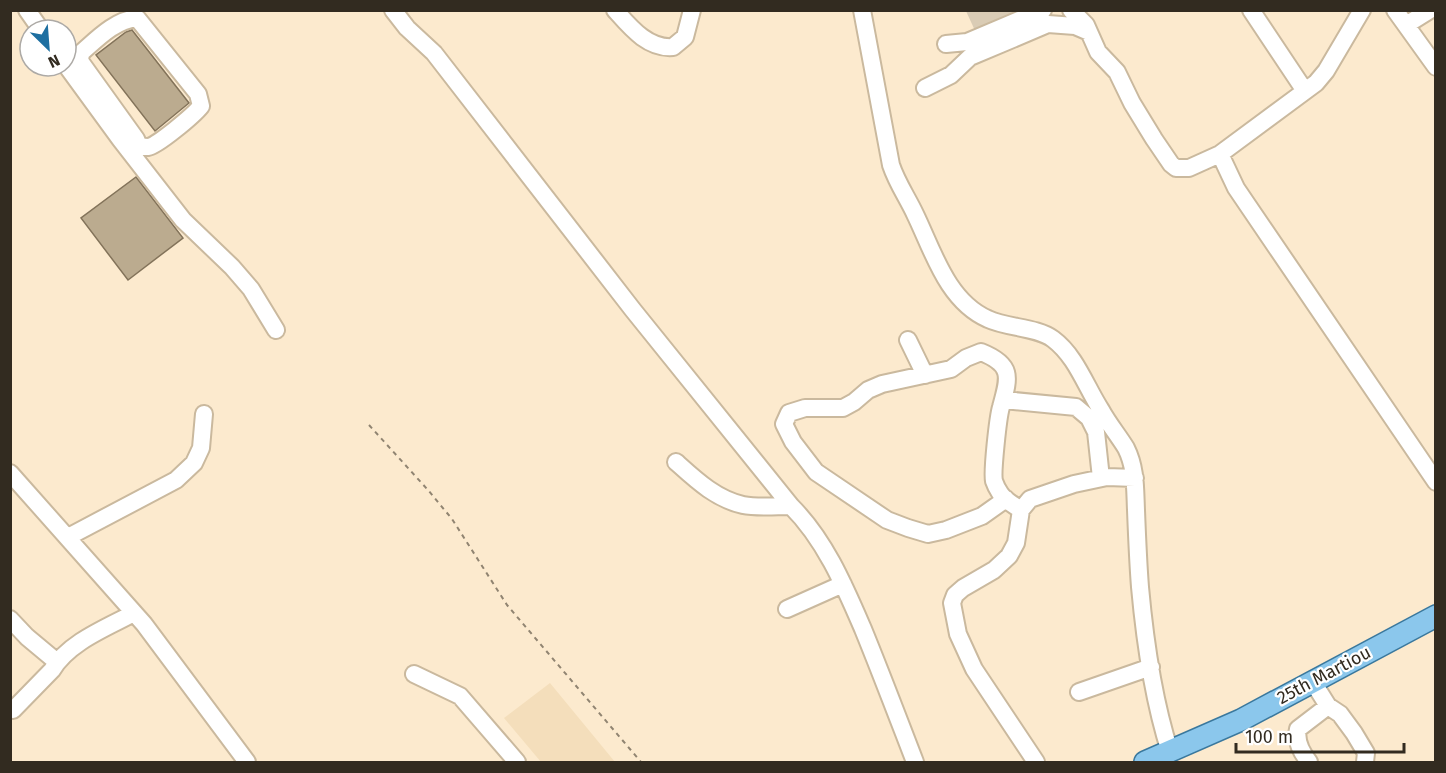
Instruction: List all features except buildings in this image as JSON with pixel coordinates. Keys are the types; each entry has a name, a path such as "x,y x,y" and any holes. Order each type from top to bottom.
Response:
{"main road":[{"name":"25th Martiou","path":"1146,762 1241,720 1436,615"}],"street":[{"path":"393,10 434,53 633,309 824,546 871,648 915,762"},
{"path":"615,10 638,34 666,48 674,47 685,37 692,10"},
{"path":"862,10 895,179 912,207 943,274 958,294 977,313 995,322 1043,334 1053,339 1078,369 1131,458 1135,478 1140,585 1146,645 1162,725 1170,752"},
{"path":"946,44 967,42 1043,10"},
{"path":"1071,10 1088,29 1098,52 1117,72 1143,121 1176,168 1189,168 1220,154 1316,83 1326,71 1362,10"},
{"path":"1251,10 1305,91"},
{"path":"1395,10 1436,67"},
{"path":"1406,25 1430,10"},
{"path":"120,139 133,146 151,147 201,106 198,94 137,18 126,19 104,33 81,53 80,61 139,146"},
{"path":"925,88 951,75 970,57 1048,24 1088,29"},
{"path":"75,78 183,220 232,267 250,289 276,330"},
{"path":"1220,154 1236,188 1436,482"},
{"path":"908,340 925,375"},
{"path":"1006,499 982,516 946,530 928,534 908,528 887,520 816,472 793,442 784,423 789,413 805,408 843,408 868,390 882,384 951,369 966,358 981,352 994,357 1002,365 1008,380 999,420 994,480 1000,494 1021,510"},
{"path":"1004,400 1076,407 1089,418 1096,432 1101,478"},
{"path":"68,537 176,480 194,463 201,448 204,414"},
{"path":"676,462 703,486 726,500 746,506 791,506"},
{"path":"10,473 134,613 248,762"},
{"path":"1035,762 974,669 958,634 952,603 955,595 963,588 994,570 1009,556 1016,543 1021,510 1030,500 1074,483 1101,478 1135,478"},
{"path":"787,609 843,584"},
{"path":"13,710 57,662 81,642 134,613"},
{"path":"10,619 27,637 57,662"},
{"path":"1079,692 1150,667"},
{"path":"414,674 460,696 517,762"},
{"path":"1313,681 1328,706 1340,714 1354,733 1366,753 1365,762"},
{"path":"1309,762 1299,746 1298,729 1328,706"}],"path":[{"path":"369,425 446,512 507,605 641,762"}],"shaded area":[{"path":"966,11 1032,11 977,35"},
{"path":"550,683 615,762 541,762 504,718"}]}
